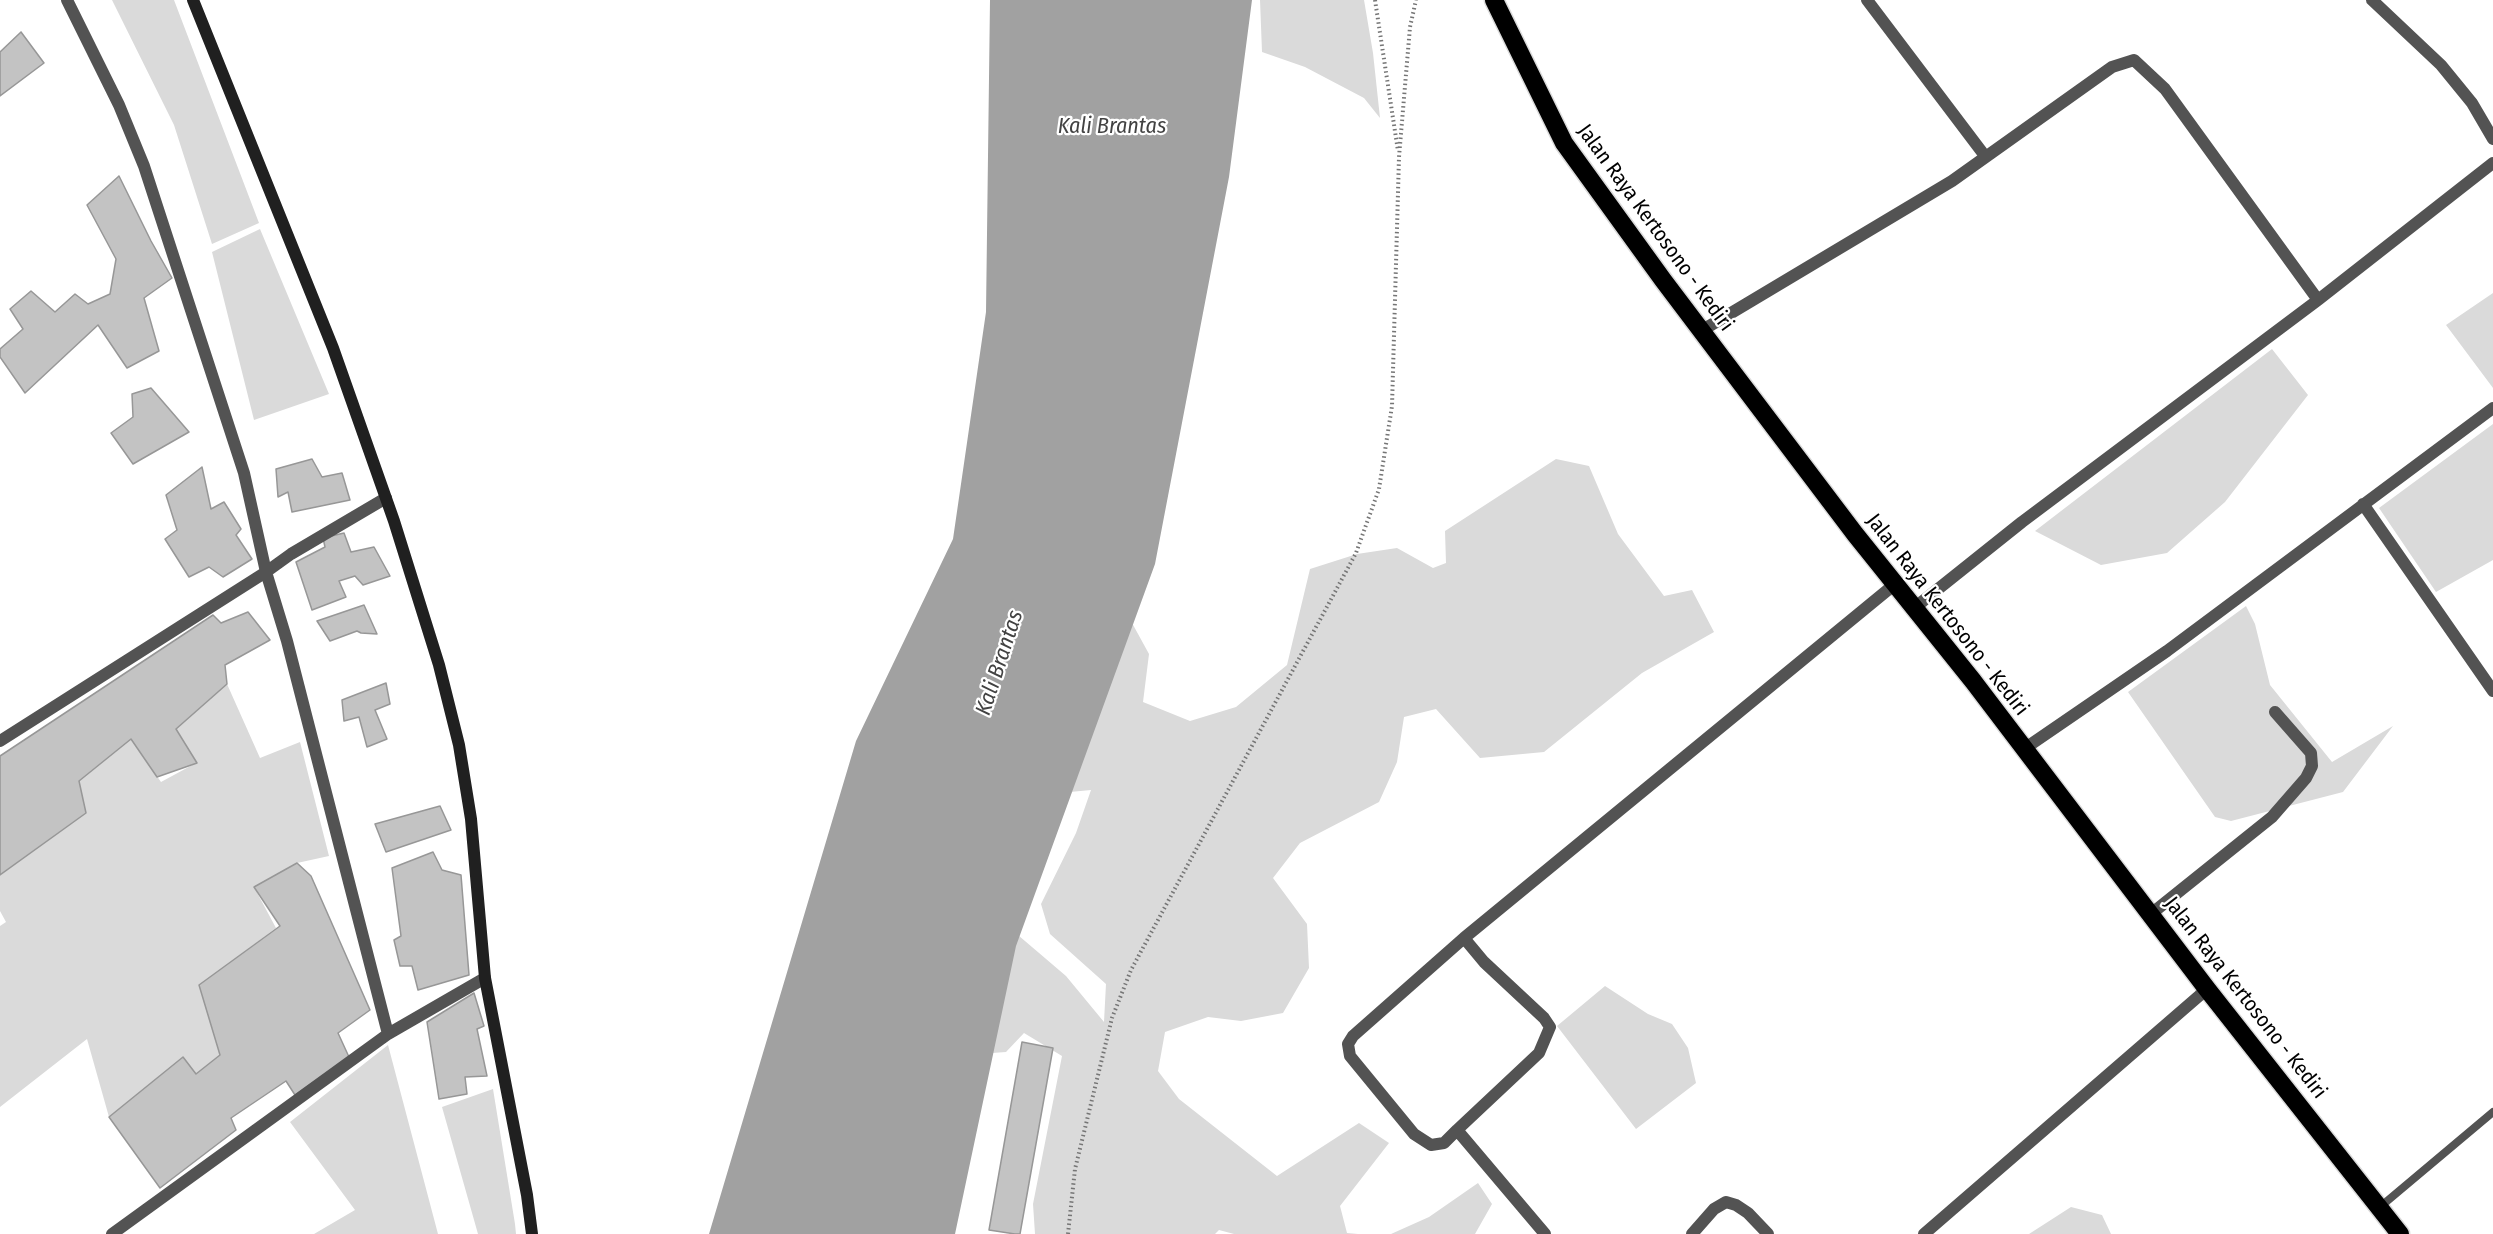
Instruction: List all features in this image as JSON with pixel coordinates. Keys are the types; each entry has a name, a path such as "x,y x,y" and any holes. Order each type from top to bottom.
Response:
{"highway":[{"name":"Jalan Raya Kertosono - Kediri","path":"1494,0 1564,143 1701,332 1913,609 1973,681 2207,989 2400,1234"}],"main road":[{"path":"194,0 333,348 386,498 440,665 459,745 471,819 485,978 527,1195 531,1234"}],"street":[{"path":"67,0 119,105 144,166 244,473 388,1034"},
{"path":"1867,0 1985,156"},
{"path":"2372,0 2441,65 2472,103 2493,139"},
{"path":"1701,332 1952,181 2112,67 2134,60 2166,88 2318,300"},
{"path":"1913,609 2022,522 2318,300 2493,163"},
{"path":"2024,749 2167,651 2493,408"},
{"path":"0,741 291,554 386,498"},
{"path":"2363,504 2493,691"},
{"path":"1464,938 1484,962 1544,1018 1550,1027 1539,1053 1444,1143 1431,1144 1414,1134 1350,1056 1348,1044 1353,1036 1464,938 1895,584"},
{"path":"2151,914 2272,817 2306,778 2312,766 2311,753 2275,712"},
{"path":"112,1234 388,1034 485,978"},
{"path":"1924,1234 2207,989"},
{"path":"1457,1130 1545,1234"},
{"path":"1692,1234 1714,1209 1726,1202 1748,1213 1768,1234"}],"lane":[{"path":"2379,1208 2493,1112"}],"path":[{"path":"1375,0 1399,157"},
{"path":"1068,1234 1075,1169 1112,1018 1131,970 1356,553 1379,489 1392,406 1399,157 1410,27 1416,0"}],"shaded area":[{"path":"112,0 174,0 259,223 212,244 174,125"},
{"path":"1260,0 1364,0 1380,118 1364,98 1305,67 1262,52"},
{"path":"260,229 329,394 254,420 212,252"},
{"path":"2493,293 2493,388 2446,325"},
{"path":"2272,349 2308,395 2225,502 2167,553 2101,565 2035,531"},
{"path":"2493,424 2493,560 2436,592 2379,508"},
{"path":"1556,459 1589,466 1618,534 1664,596 1692,590 1714,632 1642,673 1544,752 1480,758 1436,709 1404,717 1397,762 1379,802 1300,843 1273,878 1307,924 1309,968 1283,1013 1241,1021 1208,1017 1165,1032 1158,1071 1179,1099 1277,1176 1359,1123 1389,1143 1340,1206 1347,1233 1358,1234 1234,1234 1219,1230 1215,1234 1035,1234 1033,1204 1062,1056 1024,1033 1006,1052 964,1055 998,918 1066,976 1104,1022 1106,984 1050,934 1041,904 1076,833 1091,790 1038,795 1126,612 1149,654 1143,702 1190,721 1236,707 1287,665 1310,569 1357,554 1397,548 1433,568 1446,563 1445,531"},
{"path":"2246,606 2255,624 2270,685 2332,762 2393,726 2343,792 2231,821 2215,817 2128,692"},
{"path":"227,684 260,758 300,742 329,856 297,863 254,887 276,928 200,985 220,1055 196,1074 183,1057 109,1117 87,1039 0,1107 0,926 6,922 0,911 0,875 86,813 79,781 131,739 161,782 196,763 176,729"},
{"path":"1605,986 1648,1014 1672,1024 1688,1048 1696,1083 1636,1129 1557,1026"},
{"path":"388,1045 438,1234 314,1234 355,1210 290,1122"},
{"path":"493,1089 516,1234 478,1234 442,1107"},
{"path":"1478,1183 1492,1204 1475,1234 1391,1234 1429,1217"},
{"path":"2071,1207 2102,1215 2111,1234 2029,1234"}],"water":[{"name":"Kali Brantas","path":"990,0 1252,0 1229,177 1155,564 1016,946 955,1234 709,1234 856,741 953,539 986,312"}],"building":[{"path":"21,32 44,63 0,96 0,52"},
{"path":"119,176 172,278 144,298 159,351 127,368 98,325 25,393 0,357 0,349 23,329 10,309 31,291 55,312 75,294 88,304 110,294 116,259 87,205"},
{"path":"151,388 189,432 133,464 111,433 133,417 132,394"},
{"path":"312,459 322,477 342,473 350,500 292,512 288,492 278,497 276,469"},
{"path":"202,467 211,509 224,502 241,529 236,535 252,559 223,577 209,567 189,577 165,539 177,530 166,495"},
{"path":"344,533 351,552 374,547 390,576 363,585 355,576 339,581 346,597 312,610 296,562 325,547 323,538"},
{"path":"364,605 377,634 357,631 330,641 317,621"},
{"path":"248,612 270,640 225,665 227,684 176,729 197,763 157,777 131,739 79,781 86,813 0,875 0,756 213,615 221,623"},
{"path":"386,683 390,704 375,710 387,739 367,747 359,717 344,721 342,700"},
{"path":"440,806 451,830 386,852 375,824"},
{"path":"433,852 442,870 461,875 469,975 418,990 412,966 400,966 394,940 401,936 392,868"},
{"path":"297,863 311,876 370,1010 338,1033 349,1057 295,1095 286,1081 231,1118 236,1130 160,1188 109,1117 183,1057 196,1074 220,1055 199,985 280,926 254,887"},
{"path":"474,993 484,1026 477,1029 487,1076 465,1077 467,1094 439,1099 427,1022"},
{"path":"1022,1042 1053,1048 1020,1234 1015,1234 989,1230"}]}
